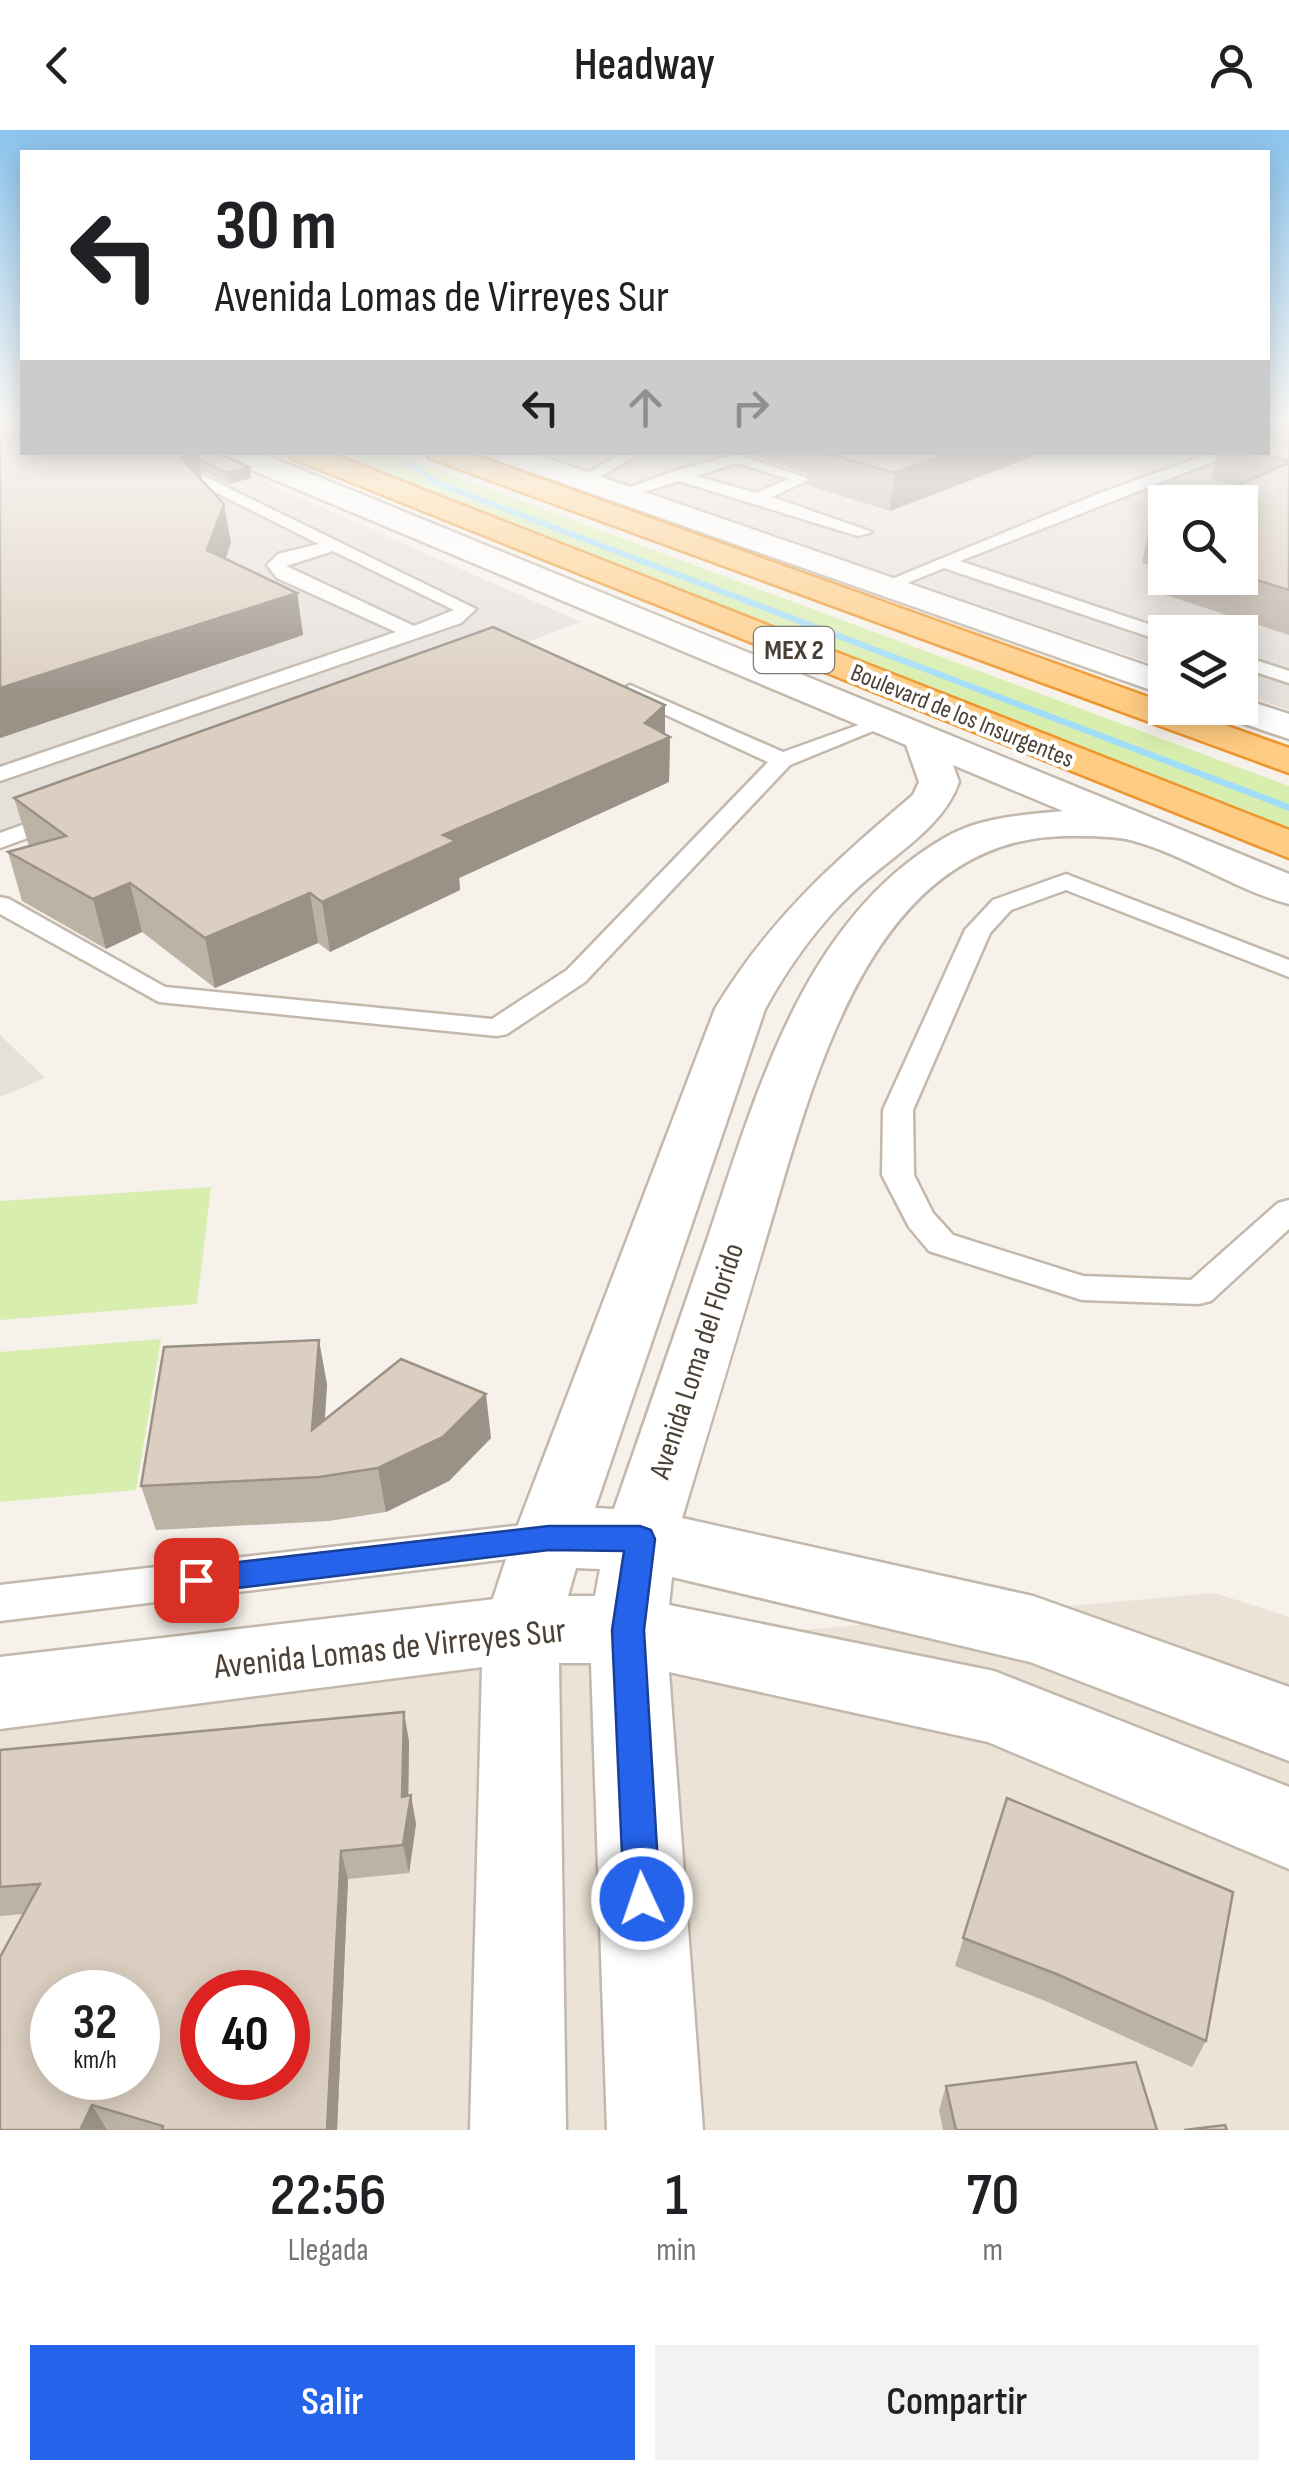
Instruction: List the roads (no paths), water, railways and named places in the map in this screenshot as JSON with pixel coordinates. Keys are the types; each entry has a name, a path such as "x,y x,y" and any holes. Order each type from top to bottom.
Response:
{"highway":[{"name":"Boulevard de los Insurgentes","path":"450,511 1289,845"},
{"name":"MEX 2","path":"602,511 1289,761"}],"street":[{"path":"372,511 1289,890"},
{"path":"670,511 1148,678"},
{"path":"1258,716 1289,727"},
{"path":"518,2130 521,1629 549,1538 740,1009 764,966 835,884 932,801 939,782 904,730"},
{"name":"Avenida Loma del Florido","path":"655,2130 628,1630 640,1539 789,1076 836,973 890,901 962,845 1008,828 1072,823 1145,829"},
{"path":"656,1242 732,1252"},
{"path":"549,1538 640,1539 1033,1628 1289,1724"},
{"name":"Avenida Lomas de Virreyes Sur","path":"0,1693 521,1629 628,1630 994,1707 1289,1828"}],"lane":[{"path":"0,774 454,619 467,610 265,511"},
{"path":"800,511 864,532"},
{"path":"884,586 1068,511"},
{"path":"335,545 284,558 276,566 282,574 411,632"},
{"path":"944,562 1148,630"},
{"path":"1258,666 1289,677"},
{"path":"604,680 782,760"},
{"path":"0,904 160,994 496,1028 576,976 782,760 904,730"},
{"path":"0,841 74,813"},
{"path":"1289,969 1066,880 1002,905 978,930 898,1110 898,1175 920,1219 941,1243 1082,1288 1199,1292 1289,1211"},
{"path":"0,1604 549,1538"}],"waterway":[{"path":"511,511 1289,808"}]}
